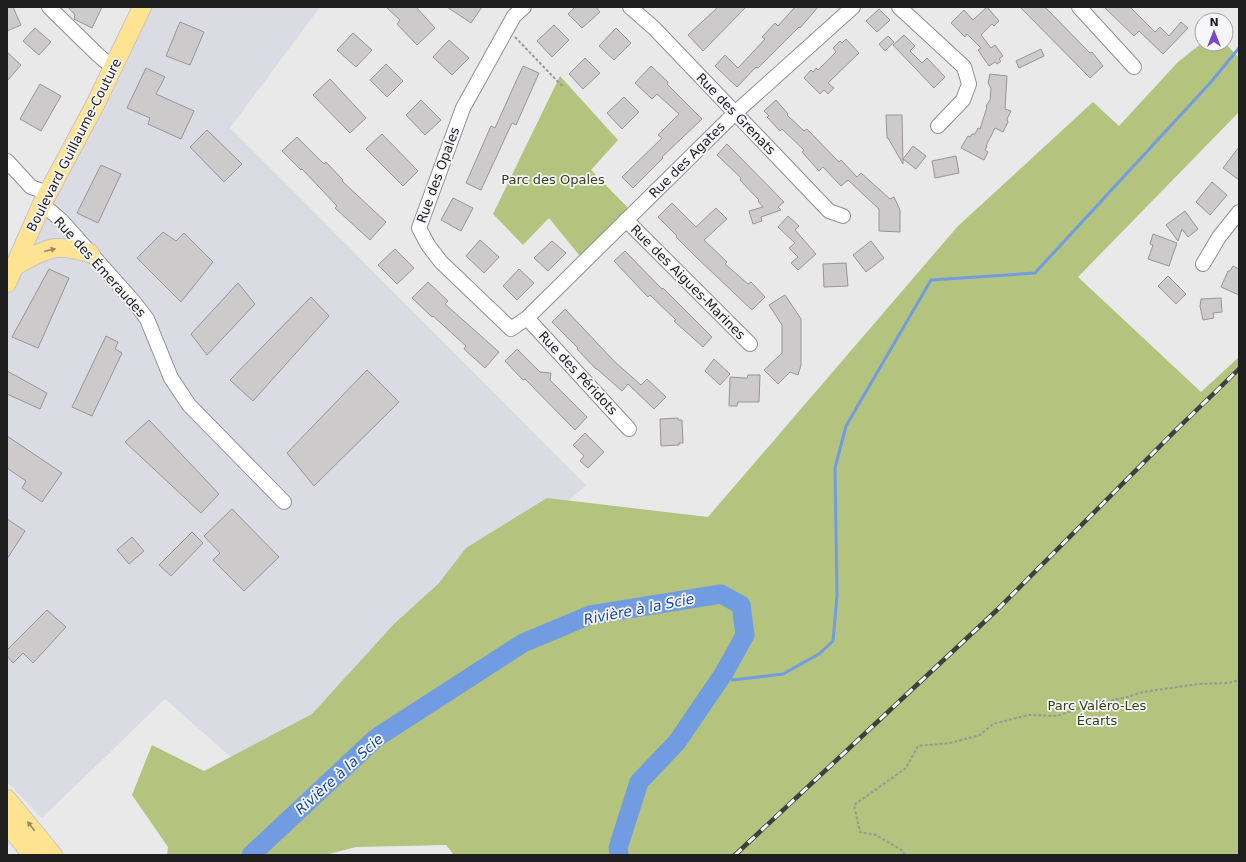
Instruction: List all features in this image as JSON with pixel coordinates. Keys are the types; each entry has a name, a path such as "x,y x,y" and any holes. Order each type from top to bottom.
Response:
{"main road":[{"name":"Boulevard Guillaume-Couture","path":"7,283 45,199 96,104 142,7"},
{"path":"15,266 40,253 55,248 73,249 90,253"},
{"path":"7,799 53,855"},
{"path":"7,824 32,855"}],"street":[{"path":"49,7 113,68"},
{"name":"Rue des Opales","path":"524,7 514,16 463,108 419,228 428,245 441,262 511,329 527,318"},
{"name":"Rue des Grenats","path":"630,7 654,28 829,211 843,216"},
{"name":"Rue des Agates","path":"527,318 735,113 853,7"},
{"path":"899,7 964,67 969,84 963,100 938,126"},
{"path":"1079,7 1134,67"},
{"name":"Rue des Émeraudes","path":"7,161 31,187 45,199 61,220 147,319 171,378 189,405 284,502"},
{"path":"1202,264 1219,237 1239,212"},
{"name":"Rue des Aigues-Marines","path":"626,220 750,344"},
{"name":"Rue des Péridots","path":"527,318 629,429"}],"path":[{"path":"508,29 562,86"},
{"path":"904,855 903,851 876,835 860,832 854,805 906,768 918,746 950,743 980,735 993,724 1028,715 1057,716 1080,708 1142,692 1198,684 1228,683 1239,680"}],"shaded area":[{"path":"137,7 320,7 230,128 586,485 377,673 252,776 165,699 42,818 7,782 7,294"}],"green space":[{"name":"Parc Valéro-Les Écarts","path":"1194,49 1194,52 1233,52 1239,58 1239,112 1078,277 1201,392 1239,357 1239,855 454,855 446,845 356,847 325,855 167,855 168,847 132,795 152,745 204,771 312,714 394,624 439,583 466,548 547,498 708,517 958,226 1093,102 1119,126 1178,62"},
{"name":"Parc des Opales","path":"560,76 618,140 591,170 633,213 584,261 549,218 523,245 493,214"}],"building":[{"path":"7,7 13,7 21,25 7,31"},
{"path":"68,7 102,7 92,28 74,19 75,15"},
{"path":"386,7 416,7 435,28 417,45 397,24 400,20"},
{"path":"447,7 482,7 471,23"},
{"path":"575,7 596,7 600,12 582,28 568,14"},
{"path":"718,7 746,7 703,51 688,35"},
{"path":"795,7 818,7 800,28 799,27 758,68 756,67 737,87 715,66 725,55 738,68 765,39 762,37 775,23 778,26"},
{"path":"987,7 999,21 994,26 992,24 981,35 991,48 995,45 1003,56 999,59 1001,61 997,64 995,62 989,66 978,50 981,48 967,34 965,37 951,23 964,10 973,20"},
{"path":"1020,7 1045,7 1090,53 1092,52 1103,66 1090,78"},
{"path":"1104,7 1130,7 1155,32 1160,27 1169,36 1181,22 1188,28 1163,54 1139,31 1134,36"},
{"path":"879,9 890,20 877,32 866,21"},
{"path":"180,22 204,32 190,65 166,56"},
{"path":"554,25 569,40 552,57 537,41"},
{"path":"35,28 51,42 39,55 23,41"},
{"path":"616,28 631,43 614,60 599,46"},
{"path":"353,33 372,50 356,67 337,50"},
{"path":"904,35 915,46 910,51 922,63 927,58 945,77 934,88 893,45"},
{"path":"888,36 894,42 885,51 879,44"},
{"path":"846,39 859,53 828,83 834,88 828,94 824,90 820,94 804,78 811,70 813,72 816,68 818,70 836,52 833,48 840,41 842,43"},
{"path":"449,40 469,58 452,75 433,57"},
{"path":"1041,49 1044,56 1019,68 1016,61"},
{"path":"7,52 21,65 7,81"},
{"path":"585,58 600,73 583,89 569,74"},
{"path":"386,64 403,81 387,97 370,80"},
{"path":"523,66 539,73 516,125 512,123 481,190 466,183 491,126 495,128"},
{"path":"651,66 702,119 662,157 663,158 633,188 622,177 662,138 658,135 679,114 657,94 652,99 635,83"},
{"path":"146,68 165,77 156,94 194,111 181,139 148,124 150,118 127,108"},
{"path":"990,74 1007,76 1005,109 1011,111 1003,132 995,128 986,146 985,150 988,152 984,160 961,148 968,136 970,137 972,134 975,134 978,128 980,129 987,107 986,106 990,100 991,88 988,83"},
{"path":"330,79 366,118 350,133 313,95"},
{"path":"40,84 61,96 41,131 20,119"},
{"path":"624,97 639,112 622,129 607,113"},
{"path":"421,100 441,120 425,135 406,115"},
{"path":"776,100 788,114 787,115 804,131 807,129 839,162 841,160 857,177 861,173 890,199 894,197 900,210 900,232 879,231 879,209 848,180 841,186 823,167 819,171 802,152 804,150 782,129 780,131 767,117 769,116 764,111"},
{"path":"886,115 902,115 903,164 887,138"},
{"path":"207,130 242,164 224,182 190,147"},
{"path":"382,134 418,171 403,186 366,149"},
{"path":"297,137 324,164 326,162 343,180 342,181 386,222 370,240 335,208 337,206 302,169 301,170 282,151"},
{"path":"727,144 784,202 778,207 781,210 761,217 762,221 753,224 749,211 763,207 758,201 759,200 740,180 741,178 717,155"},
{"path":"913,146 926,156 916,169 903,159"},
{"path":"1239,147 1239,180 1223,168"},
{"path":"956,156 959,173 935,178 932,161"},
{"path":"101,165 121,174 98,223 77,213"},
{"path":"1212,182 1227,195 1210,215 1196,202"},
{"path":"453,198 473,208 461,231 441,220"},
{"path":"672,203 696,227 716,208 727,219 704,240 727,262 725,264 748,284 751,282 765,297 752,310 696,257 658,217"},
{"path":"1185,211 1198,229 1188,237 1182,229 1178,241 1166,225"},
{"path":"788,216 799,226 795,230 816,254 798,270 791,263 798,257 789,248 795,243 778,227"},
{"path":"163,232 176,241 184,233 213,262 181,302 137,258"},
{"path":"1153,234 1177,243 1169,266 1148,259 1153,245 1150,244"},
{"path":"480,240 499,257 484,273 466,256"},
{"path":"552,241 566,253 548,271 534,258"},
{"path":"871,241 884,258 866,272 853,255"},
{"path":"395,249 414,268 397,284 378,265"},
{"path":"625,251 712,337 703,347 674,321 676,320 650,295 648,297 614,261"},
{"path":"846,263 848,286 824,287 823,264"},
{"path":"1233,266 1239,269 1239,295 1221,287 1228,271 1230,271"},
{"path":"49,269 69,278 38,348 12,337"},
{"path":"519,269 534,283 517,300 503,286"},
{"path":"1168,276 1186,294 1176,304 1158,286"},
{"path":"428,282 448,301 445,304 499,352 485,368 464,349 466,346 412,298"},
{"path":"238,283 255,304 207,355 191,334"},
{"path":"785,295 801,319 801,365 798,375 790,372 778,384 764,370 782,353 782,325 769,305"},
{"path":"311,297 329,316 253,401 230,380"},
{"path":"1221,298 1222,312 1213,313 1214,318 1203,320 1200,306 1201,299"},
{"path":"565,309 615,362 641,385 647,379 666,397 654,409 628,384 622,391 596,369 577,349 578,348 552,322"},
{"path":"106,336 118,342 115,349 122,353 92,416 72,407"},
{"path":"517,349 540,372 551,373 550,380 587,417 575,430 525,379 523,380 505,361"},
{"path":"714,359 730,374 720,385 705,371"},
{"path":"367,370 399,402 314,486 287,453"},
{"path":"7,371 47,393 40,409 7,394"},
{"path":"748,375 760,375 759,402 738,402 737,406 729,406 730,377 747,378"},
{"path":"678,418 678,420 682,420 683,443 679,443 679,445 661,446 660,419"},
{"path":"149,420 219,494 201,513 125,442"},
{"path":"585,433 604,452 588,468 580,461 584,456 573,445"},
{"path":"7,436 62,473 42,502 22,488 26,481 7,468"},
{"path":"232,509 279,557 244,591 213,560 220,553 204,536"},
{"path":"7,519 25,531 7,559"},
{"path":"192,532 203,543 171,576 159,565"},
{"path":"132,537 144,551 129,564 117,550"},
{"path":"47,610 66,627 33,663 23,653 13,663 7,656 7,650"}],"waterway":[{"path":"724,673 733,680 783,674 819,654 833,641 837,596 835,468 846,426 931,280 1035,273 1211,82 1239,48"},
{"name":"Rivière à la Scie","path":"251,855 376,738 523,643 590,615 721,594 741,605 745,635 724,673 677,742 639,782 618,848 619,855"}],"railway":[{"path":"735,855 997,610 1177,429 1239,369"}]}
